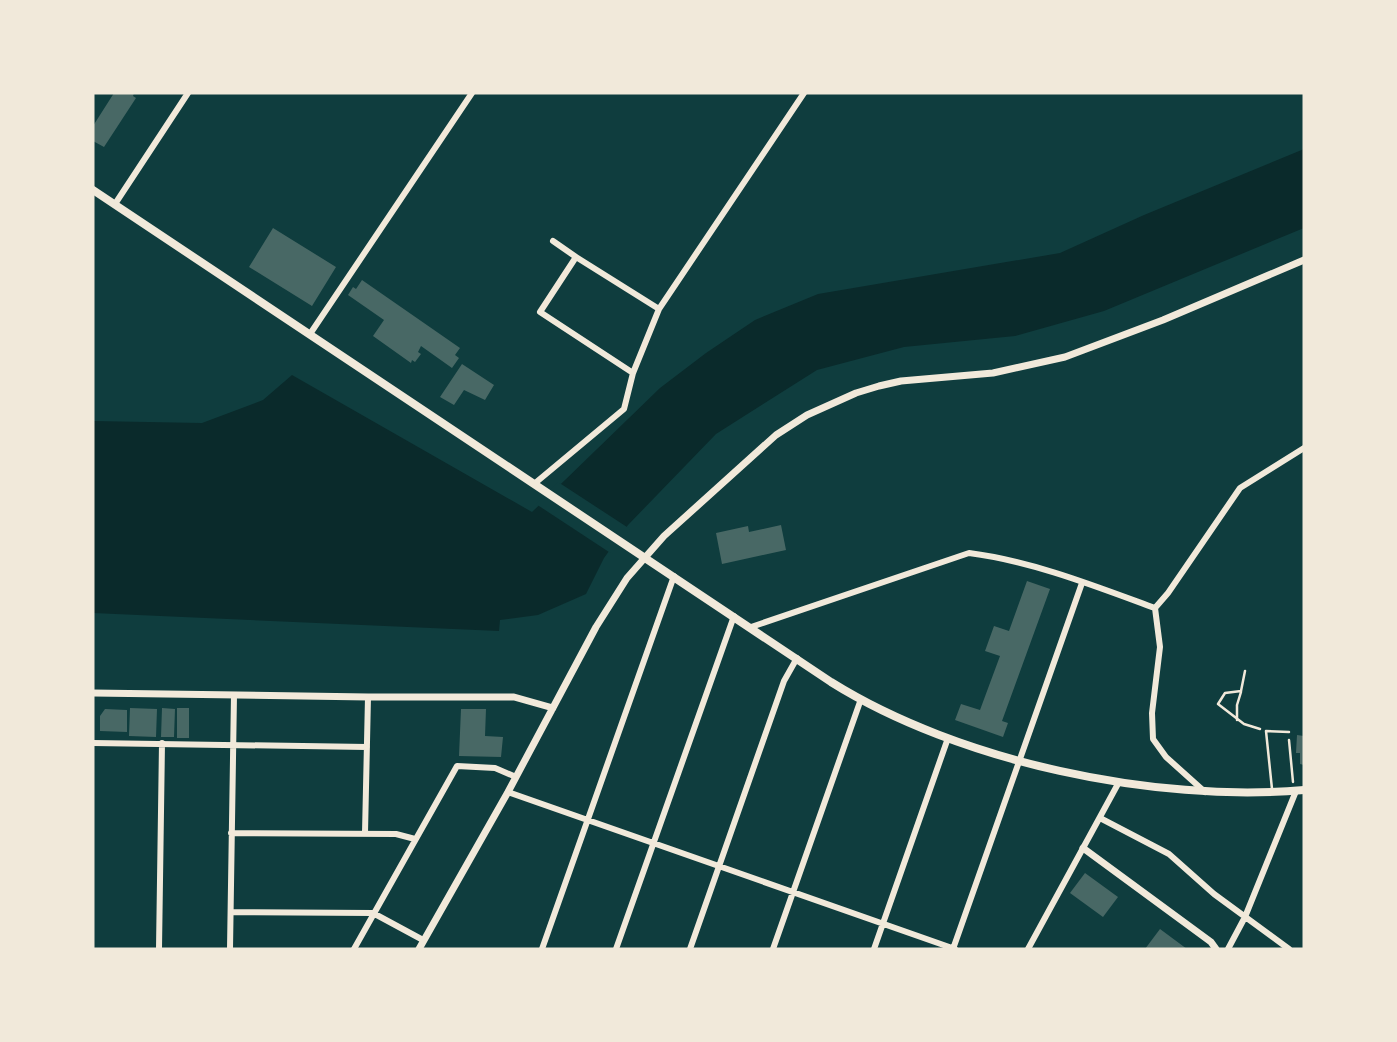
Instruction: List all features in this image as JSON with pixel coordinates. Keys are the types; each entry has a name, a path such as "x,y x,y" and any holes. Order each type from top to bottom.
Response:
{"main road":[{"path":"93,190 543,491 861,699 948,738 1020,760 1119,782 1165,790 1207,793 1300,791"}],"street":[{"path":"115,204 188,93"},
{"path":"310,334 472,93"},
{"path":"534,484 624,409 633,373 659,309 804,93"},
{"path":"553,241 659,309"},
{"path":"576,257 540,312 633,373"},
{"path":"419,949 627,578 643,556 776,435 807,415 856,393 901,382 993,373 1065,357 1163,320 1304,260"},
{"path":"1155,608 1240,488 1304,448"},
{"path":"751,627 969,554 997,557 1155,608"},
{"path":"542,949 674,576"},
{"path":"508,792 954,949 1082,583"},
{"path":"1155,608 1160,629 1160,648 1152,713 1153,739 1166,757 1207,793"},
{"path":"616,949 734,616"},
{"path":"690,949 784,681 797,659"},
{"path":"93,693 514,696 553,708"},
{"path":"230,949 234,695"},
{"path":"365,833 368,697"},
{"path":"773,949 861,699"},
{"path":"874,949 948,738"},
{"path":"93,743 367,747"},
{"path":"159,949 162,743"},
{"path":"354,949 457,766 495,768 516,777"},
{"path":"1028,949 1119,782"},
{"path":"1228,949 1245,917 1300,791"},
{"path":"1100,818 1170,854 1214,894 1289,949"},
{"path":"231,833 396,834 415,839"},
{"path":"1083,848 1212,942 1216,949"},
{"path":"231,912 373,914 423,940"}],"lane":[{"path":"1272,793 1266,731 1289,732"}],"path":[{"path":"1237,720 1237,705 1245,671"},
{"path":"1241,691 1225,693 1219,704 1237,720 1266,731"},
{"path":"1289,732 1293,782"}],"water":[{"path":"1304,149 1304,228 1104,311 1015,336 904,347 817,370 716,434 628,525 604,558 586,594 538,615 500,620 499,631 93,613 93,421 202,423 263,400 292,375 532,512 660,388 755,320 818,294 1060,253"}],"pier":[{"path":"558,482 630,529 612,554 536,504"}],"building":[{"path":"114,93 134,93 136,98 104,147 93,141 93,126"},
{"path":"273,228 336,267 312,306 249,267"},
{"path":"362,280 460,348 455,355 459,358 452,368 421,346 418,352 421,354 411,363 373,336 384,320 348,295"},
{"path":"462,364 494,385 485,400 464,390 454,405 440,397"},
{"path":"781,525 786,550 722,564 716,533 748,526 749,532"},
{"path":"1027,581 1050,589 1002,721 1008,723 1003,737 955,720 961,704 980,710 1000,656 985,651 994,626 1009,631"},
{"path":"130,708 157,709 156,737 129,736"},
{"path":"162,708 175,709 174,737 161,737"},
{"path":"177,708 189,708 189,738 177,738"},
{"path":"105,709 127,710 127,732 100,731 100,716"},
{"path":"461,709 486,709 485,736 503,737 501,757 459,756"},
{"path":"1297,735 1304,736 1304,765 1300,764 1300,753 1296,753"},
{"path":"1085,873 1118,897 1103,917 1070,893"},
{"path":"1160,929 1187,949 1145,949"}]}
